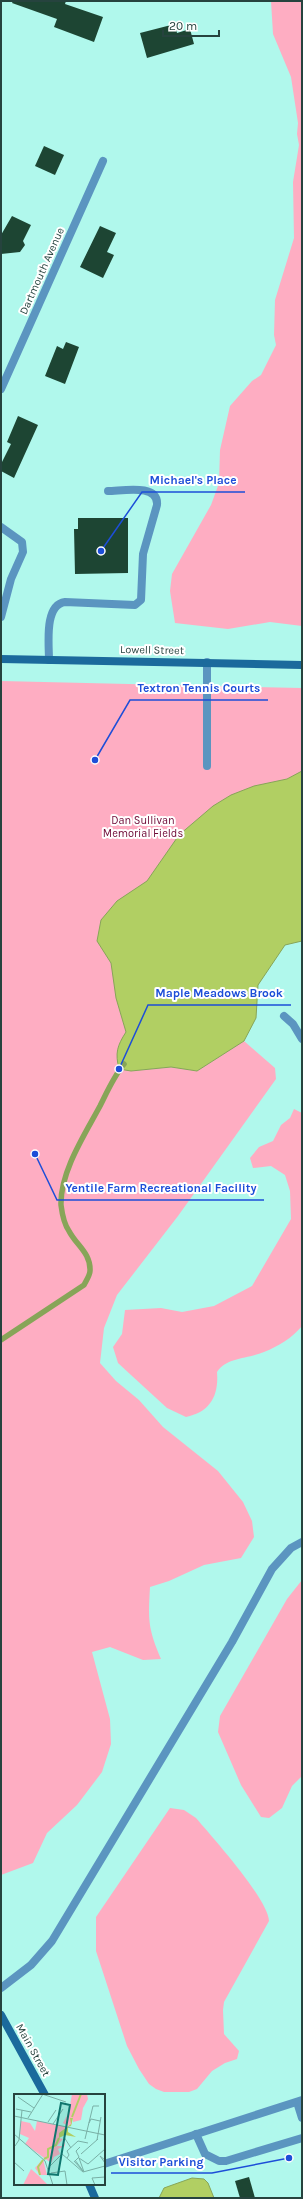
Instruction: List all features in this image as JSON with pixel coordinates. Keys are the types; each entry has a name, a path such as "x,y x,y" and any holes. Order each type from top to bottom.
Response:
{"main road":[{"name":"Lowell Street","path":"1,659 302,665"},
{"name":"Main Street","path":"1,2015 44,2094"},
{"path":"88,2185 95,2198"}],"street":[{"name":"Dartmouth Avenue","path":"1,389 103,161"},
{"path":"49,660 50,616 53,608 57,605 64,602 135,605 141,600 143,554 157,505 156,498 152,492 146,490 108,492"},
{"path":"1,527 22,542 23,552 11,580 1,617"},
{"path":"207,662 207,766"},
{"path":"284,1016 293,1024 302,1039"},
{"path":"1,1988 31,1965 52,1941 228,1649 272,1569 291,1548 302,1542"},
{"path":"105,2164 299,2101 302,2118"},
{"path":"196,2134 205,2154 224,2161 302,2138"}],"green space":[{"path":"271,1 302,1 302,626 270,622 228,629 175,623 170,591 172,574 211,505 219,483 220,450 230,406 252,381 261,375 276,345 274,335 275,300 294,238 293,182 299,145 297,134 298,123 291,77 273,34"},
{"name":"Dan Sullivan Memorial Fields","path":"1,681 302,688 302,860 131,1071 171,1067 197,1071 244,1041 275,1068 276,1079 178,1216 117,1295 104,1328 100,1363 116,1381 139,1400 163,1427 218,1471 243,1502 252,1521 254,1537 241,1558 204,1565 169,1581 150,1587 149,1617 151,1632 161,1659 143,1660 110,1647 92,1652 110,1719 111,1744 102,1772 77,1805 47,1833 33,1863 1,1875"},
{"path":"294,1109 302,1113 302,1326 290,1338 275,1347 258,1354 232,1361 221,1367 217,1372 216,1388 211,1402 201,1411 186,1417 167,1408 118,1363 113,1347 122,1334 125,1310 161,1308 182,1312 214,1306 252,1286 291,1219 290,1191 285,1175 271,1166 253,1168 250,1158 259,1147 273,1141 281,1125 290,1118"},
{"path":"302,1580 302,1776 292,1786 282,1808 269,1818 261,1817 241,1785 218,1732 220,1716 287,1599"},
{"path":"170,1808 184,1810 196,1818 260,1898 269,1921 224,2002 224,2034 239,2051 237,2059 225,2063 212,2071 197,2089 189,2092 164,2092 156,2089 149,2084 139,2069 127,2046 96,1951 96,1917"}],"shaded area":[{"path":"302,771 302,941 285,945 258,985 256,1018 244,1041 197,1071 171,1067 131,1071 119,1069 117,1054 121,1041 126,1032 116,998 111,963 97,941 101,920 117,901 147,881 179,835 213,806 231,795 254,786 287,779"},
{"path":"192,2178 204,2179 208,2183 214,2198 159,2198 164,2188"}],"building":[{"path":"13,1 66,1 65,4 103,17 94,42 54,27 57,19 12,3"},
{"path":"175,24 177,33 190,29 194,44 147,58 140,33"},
{"path":"44,146 64,155 55,175 35,166"},
{"path":"12,216 31,225 23,241 25,245 20,252 1,254 1,235"},
{"path":"100,226 116,233 107,252 114,255 103,278 80,267"},
{"path":"66,342 79,347 65,384 45,376 57,346 63,349"},
{"path":"18,416 38,425 14,478 1,471 1,464 11,444 7,442"},
{"path":"78,518 128,518 128,573 75,574 74,529 78,529"},
{"path":"249,2177 255,2198 240,2198 235,2181"}],"waterway":[{"path":"1,1340 84,1285 89,1276 90,1265 86,1254 72,1236 65,1222 61,1205 62,1192 74,1154 111,1084 124,1064"}],"place":[{"name":"Michael's Place","path":"101,551"},
{"name":"Textron Tennis Courts","path":"95,760"},
{"name":"Maple Meadows Brook","path":"119,1069"},
{"name":"Yentile Farm Recreational Facility","path":"35,1154"},
{"name":"Visitor Parking","path":"289,2158"}]}
